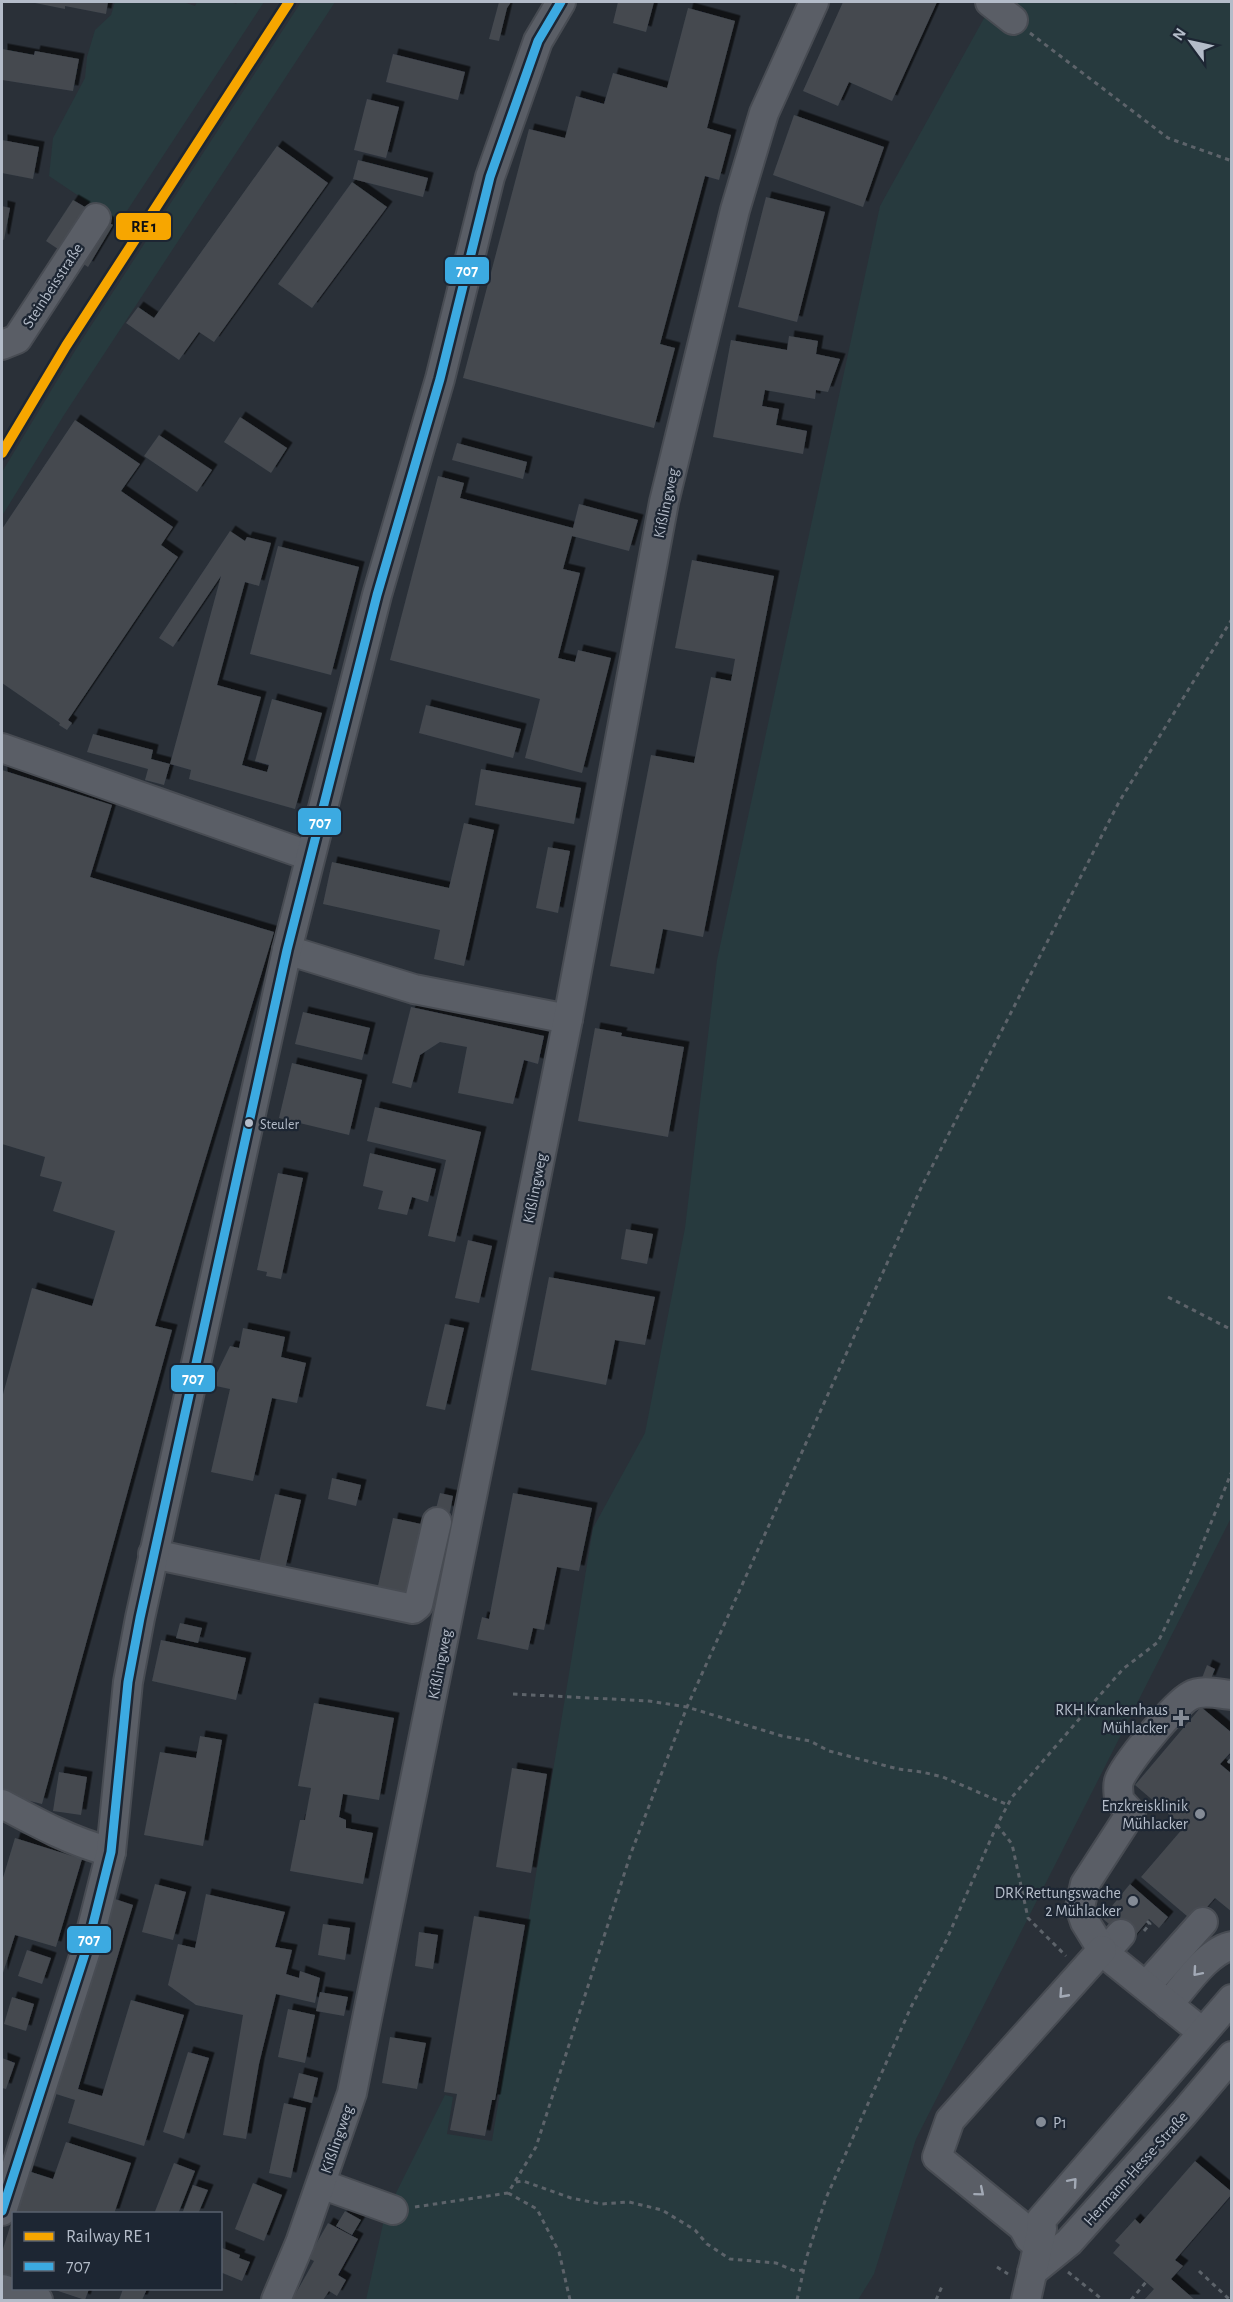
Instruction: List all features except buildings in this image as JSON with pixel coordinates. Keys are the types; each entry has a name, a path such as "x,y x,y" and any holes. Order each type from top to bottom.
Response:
{"street":[{"path":"2,2211 88,1944 111,1852 128,1683 153,1554 287,950 376,595 440,379 490,177 538,41 561,2"},
{"name":"Kißlingweg","path":"276,2301 300,2243 355,2081 568,1019 669,480 735,210 761,123 814,2"},
{"path":"990,2 1013,20"},
{"name":"Steinbeisstraße","path":"2,345 17,339 96,218"},
{"path":"2,748 310,856"},
{"path":"287,950 414,989 568,1019"},
{"path":"153,1554 413,1609 418,1605 437,1522"},
{"path":"1202,2032 1146,1986 1107,1941 1085,1922 1080,1907 1084,1884 1131,1813 1119,1800 1118,1783 1125,1769 1191,1695 1209,1692 1232,1695"},
{"path":"2,1803 46,1828 111,1852"},
{"path":"1146,1986 1203,1922"},
{"path":"1040,2258 1023,2227 937,2157 950,2120 1083,1972 1107,1941"},
{"path":"1168,2005 1211,1956 1223,1947 1232,1946"},
{"path":"1026,2301 1040,2258 1041,2220 1232,1999"},
{"name":"Hermann-Hesse-Straße","path":"1040,2258 1069,2242 1229,2064"},
{"path":"321,2184 393,2210"},
{"path":"2,2289 38,2301"}],"path":[{"path":"1013,20 1168,138 1232,161"},
{"path":"508,2193 536,2147 631,1853 687,1707 921,1188 1119,802 1232,619"},
{"path":"1168,1297 1232,1330"},
{"path":"797,2301 803,2270 826,2198 911,2007 946,1941 997,1825 1012,1797 1116,1677 1158,1642 1187,1582 1232,1471"},
{"path":"513,1694 649,1701 687,1707 782,1736 810,1741 830,1751 898,1769 943,1777 1008,1805"},
{"path":"1228,1762 1232,1758"},
{"path":"997,1825 1012,1844 1028,1918 1083,1972"},
{"path":"514,2182 523,2181 571,2198 601,2204 629,2202 662,2210 695,2230 707,2244 730,2259 776,2263 795,2271 803,2270"},
{"path":"393,2210 508,2193 537,2209 560,2252 570,2301"},
{"path":"1040,2258 1103,2301"},
{"path":"1199,2271 1230,2301"},
{"path":"1131,2301 1146,2282"},
{"path":"936,2301 943,2284"}],"green space":[{"path":"115,2 183,2 195,6 197,2 236,4 238,2 264,2 119,223 49,176 53,138 85,78 87,57 95,30 111,15"},
{"path":"301,2 335,2 64,415 2,516 2,472 76,349"},
{"path":"993,2 1231,2 1231,1518 916,2139 874,2274 858,2300 366,2300 385,2215 445,2095 453,2097 447,2134 492,2141 593,1528 645,1433 685,1228 717,960 880,206"}],"transit line":[{"path":"2,453 66,346 289,2"},
{"name":"707","path":"2,2211 88,1944 111,1852 128,1682 140,1618 287,950 377,595 440,379 490,177 538,41 561,2"}],"place":[{"name":"Steuler","path":"249,1123"},
{"name":"RKH Krankenhaus Mühlacker","path":"1181,1718"},
{"name":"Enzkreisklinik Mühlacker","path":"1200,1814"},
{"name":"DRK Rettungswache 2 Mühlacker","path":"1133,1901"},
{"name":"P1","path":"1041,2122"}]}
